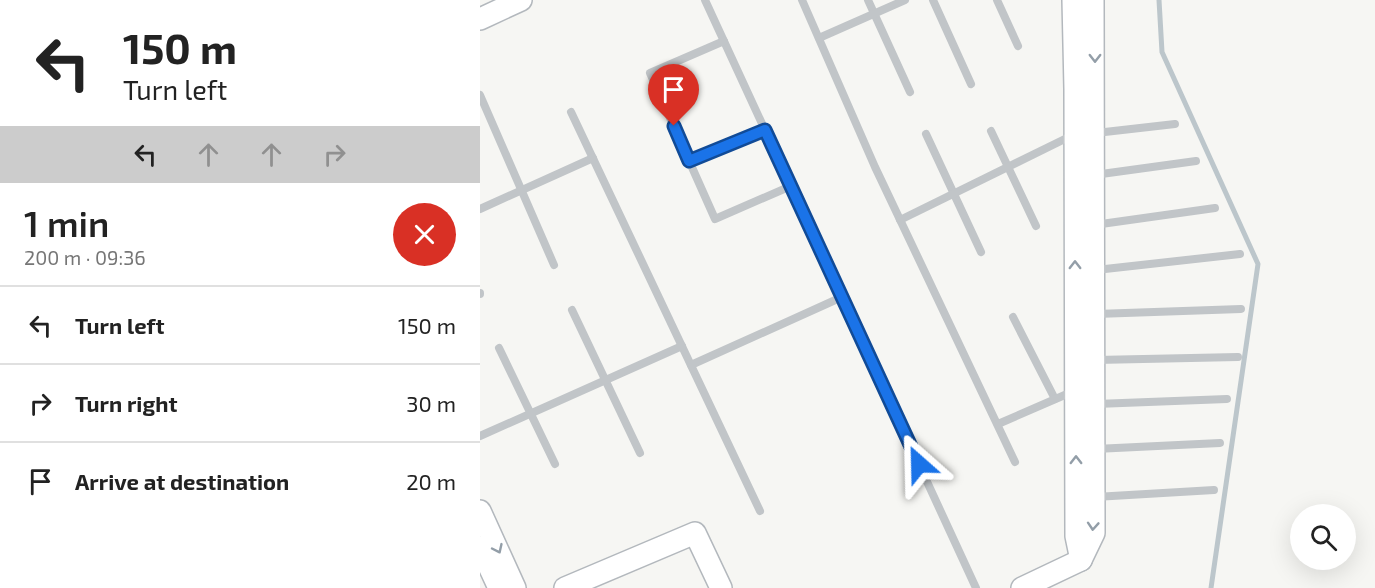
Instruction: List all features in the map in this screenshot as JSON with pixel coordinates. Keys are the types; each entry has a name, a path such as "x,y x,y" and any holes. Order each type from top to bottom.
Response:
{"street":[{"path":"480,19 521,0"},
{"path":"1022,588 1081,560 1094,533 1094,175 1085,134 1073,0"},
{"path":"1081,560 1076,536 1076,390 1085,134 1094,0"},
{"path":"480,511 515,588"},
{"path":"565,588 695,533 721,588"},
{"path":"480,548 499,588"}],"lane":[{"path":"705,0 976,588"},
{"path":"802,0 900,220 1015,462"},
{"path":"868,0 910,92"},
{"path":"819,38 906,0"},
{"path":"933,0 971,84"},
{"path":"998,0 1018,46"},
{"path":"724,41 650,73 715,219 791,186"},
{"path":"480,95 554,265"},
{"path":"571,112 760,511"},
{"path":"900,220 1008,167 1085,134 1175,124"},
{"path":"689,161 765,130"},
{"path":"991,131 1036,226"},
{"path":"926,134 981,252"},
{"path":"480,209 593,159"},
{"path":"1094,175 1196,161"},
{"path":"1094,225 1215,208"},
{"path":"1094,270 1240,254"},
{"path":"691,365 842,297"},
{"path":"1094,315 1241,309"},
{"path":"572,310 640,453"},
{"path":"1013,317 1055,399"},
{"path":"480,436 682,346"},
{"path":"499,348 555,464"},
{"path":"1094,360 1238,357"},
{"path":"998,424 1076,390"},
{"path":"1094,404 1227,399"},
{"path":"1094,449 1220,443"},
{"path":"1094,497 1214,490"}],"waterway":[{"path":"1159,0 1162,52 1258,264 1211,588"}],"route":[{"path":"674,126 689,161 765,130 919,464"}]}
